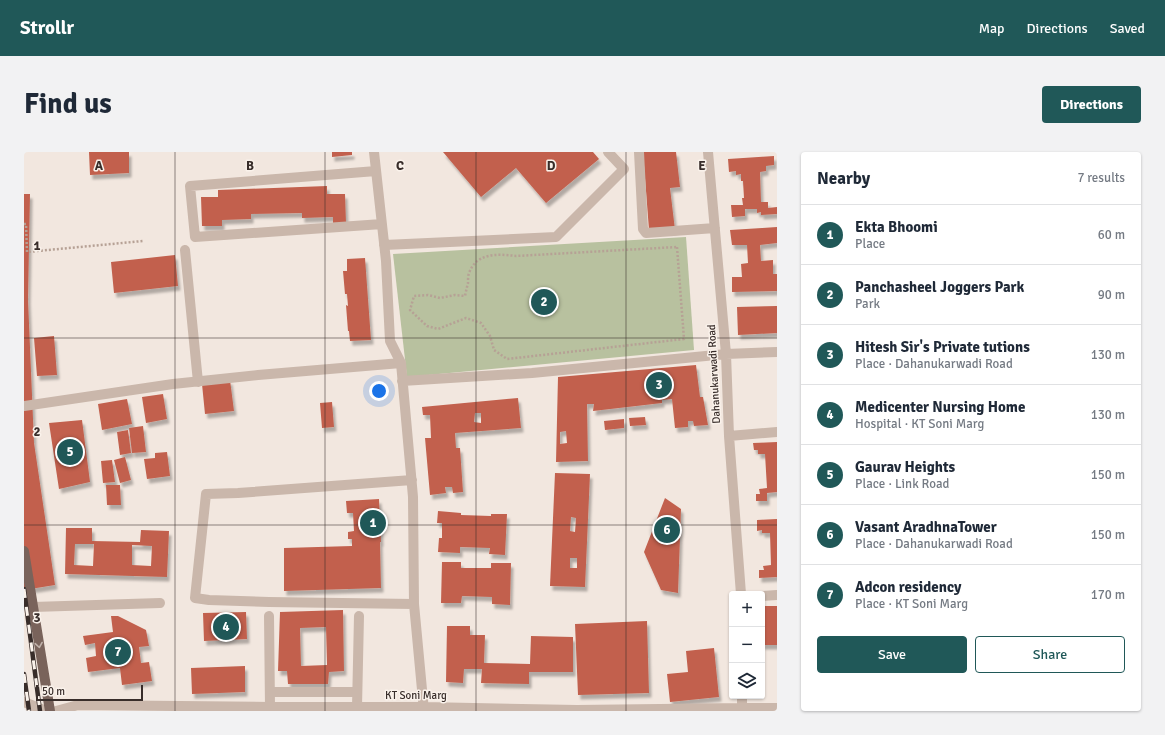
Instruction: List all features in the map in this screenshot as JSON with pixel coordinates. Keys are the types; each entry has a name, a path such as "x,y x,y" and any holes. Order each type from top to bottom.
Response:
{"main road":[{"path":"24,551 50,711"}],"street":[{"path":"374,152 384,245 390,341 401,363 412,480 414,604 424,709"},
{"path":"384,245 556,237 624,169 608,152"},
{"path":"639,152 642,229 646,233 715,228"},
{"name":"Dahanukarwadi Road","path":"708,152 726,354 729,436 741,591"},
{"path":"376,171 190,186 195,237 382,224"},
{"path":"185,250 198,382"},
{"path":"402,381 532,373 726,354 777,352"},
{"path":"24,406 258,375 401,363"},
{"path":"729,436 777,432"},
{"path":"412,480 206,494 195,598 209,600 269,602 414,604"},
{"path":"765,596 777,595"},
{"path":"33,607 160,603"},
{"path":"269,616 270,707"},
{"path":"357,707 359,616"},
{"path":"270,692 357,692"},
{"path":"24,702 46,711"},
{"name":"KT Soni Marg","path":"56,711 78,705 577,710 777,708"}],"path":[{"path":"24,224 26,224 27,252 143,241"},
{"path":"677,247 684,339 507,359 494,350 490,336 481,323 466,318 438,329 427,326 410,310 414,296 428,295 440,298 456,295 465,296 469,274 474,265 482,258 495,254 516,256 677,247"}],"green space":[{"path":"686,237 694,350 407,377 393,254"}],"building":[{"path":"89,152 129,152 129,173 90,175"},
{"path":"332,152 352,152 352,155 332,157"},
{"path":"443,152 593,152 599,159 546,203 516,168 481,197"},
{"path":"643,152 676,152 680,187 670,188 675,230 649,230"},
{"path":"774,156 774,165 766,166 766,171 760,172 761,202 768,202 768,208 777,207 777,214 761,215 761,212 757,213 757,209 745,209 745,216 732,217 731,205 743,205 743,181 741,181 741,174 736,175 736,171 729,172 728,159"},
{"path":"327,186 327,194 345,194 346,223 333,224 333,217 302,218 302,213 251,214 251,219 222,220 222,226 202,226 201,197 218,197 218,190"},
{"path":"24,194 30,194 28,300 34,443 55,585 24,590"},
{"path":"777,227 777,243 760,245 761,261 773,260 773,274 777,274 777,291 732,292 732,277 742,277 741,264 748,263 747,245 732,245 730,230"},
{"path":"175,255 178,286 114,293 111,262"},
{"path":"365,258 371,340 350,341 346,305 348,306 347,294 345,294 343,271 347,271 347,259"},
{"path":"777,306 777,333 738,335 737,307"},
{"path":"54,336 57,375 37,376 34,338"},
{"path":"696,365 700,397 703,397 708,425 694,426 693,421 688,421 688,427 675,428 672,399 662,400 662,403 593,411 594,404 587,404 588,461 556,462 558,377","holes":["566,431 567,443 560,444 560,432"]},
{"path":"230,380 234,411 205,414 202,384"},
{"path":"163,394 167,419 146,423 142,397"},
{"path":"518,398 521,428 455,433 456,448 460,448 463,492 453,493 452,487 445,487 446,493 430,495 425,438 431,438 430,415 423,415 422,407","holes":["475,413 481,413 481,423 474,422"]},
{"path":"127,399 132,424 102,430 98,404"},
{"path":"332,402 334,427 322,428 320,403"},
{"path":"645,417 646,425 630,426 629,418"},
{"path":"624,419 624,428 605,430 604,421"},
{"path":"82,420 90,482 59,489 49,423"},
{"path":"143,426 146,452 132,453 129,428"},
{"path":"128,430 131,453 120,455 117,432"},
{"path":"777,442 777,492 767,493 767,501 756,501 756,494 760,494 759,489 767,488 765,454 758,454 758,450 754,450 753,443"},
{"path":"167,452 170,476 147,479 144,459 155,458 155,453"},
{"path":"125,457 131,480 120,483 114,460"},
{"path":"112,460 115,482 103,483 101,461"},
{"path":"555,473 590,474 585,587 550,586","holes":["571,517 576,518 575,532 570,531","570,558 577,558 577,568 570,568"]},
{"path":"106,485 120,485 121,505 107,505"},
{"path":"665,498 681,509 678,593 661,590 644,552"},
{"path":"379,499 381,588 284,591 284,548 352,546 352,539 348,539 348,532 354,531 353,513 347,513 346,501"},
{"path":"438,511 461,513 461,515 491,516 491,514 507,514 505,555 489,554 490,548 460,547 460,553 438,552 439,538 442,538 442,523 437,523"},
{"path":"777,519 777,577 759,578 759,570 764,570 763,566 771,565 770,533 762,533 762,530 757,531 757,520"},
{"path":"66,528 92,528 92,541 140,542 141,530 169,531 167,577 65,574","holes":["75,544 94,544 93,566 74,565","132,545 152,546 151,566 132,565"]},
{"path":"442,562 461,562 461,568 491,568 491,563 511,563 510,605 492,604 492,597 462,596 461,603 441,603"},
{"path":"765,606 777,606 777,645 765,645"},
{"path":"343,610 344,671 329,672 328,684 288,684 287,671 278,671 280,612","holes":["326,627 327,665 301,666 300,628"]},
{"path":"246,612 247,639 204,641 203,613"},
{"path":"111,616 118,616 146,630 149,646 139,647 141,663 149,662 152,681 122,685 120,668 88,672 86,658 96,656 95,643 85,645 83,636 113,632"},
{"path":"647,621 649,693 578,695 575,624"},
{"path":"447,626 470,626 470,635 485,635 484,663 530,664 531,636 573,637 573,672 529,672 529,684 481,683 482,669 464,669 463,683 446,682"},
{"path":"714,648 719,697 670,702 667,674 688,672 686,651"},
{"path":"245,666 245,692 192,694 191,668"}],"railway":[{"path":"24,589 40,711"},
{"path":"24,674 29,711"}],"place":[{"name":"Panchasheel Joggers Park","path":"544,302"},
{"name":"Hitesh Sir's Private tutions","path":"659,385"},
{"name":"Gaurav Heights","path":"70,452"},
{"name":"Ekta Bhoomi","path":"373,523"},
{"name":"Vasant AradhnaTower","path":"667,530"},
{"name":"Medicenter Nursing Home","path":"226,627"},
{"name":"Adcon residency","path":"118,652"}]}
